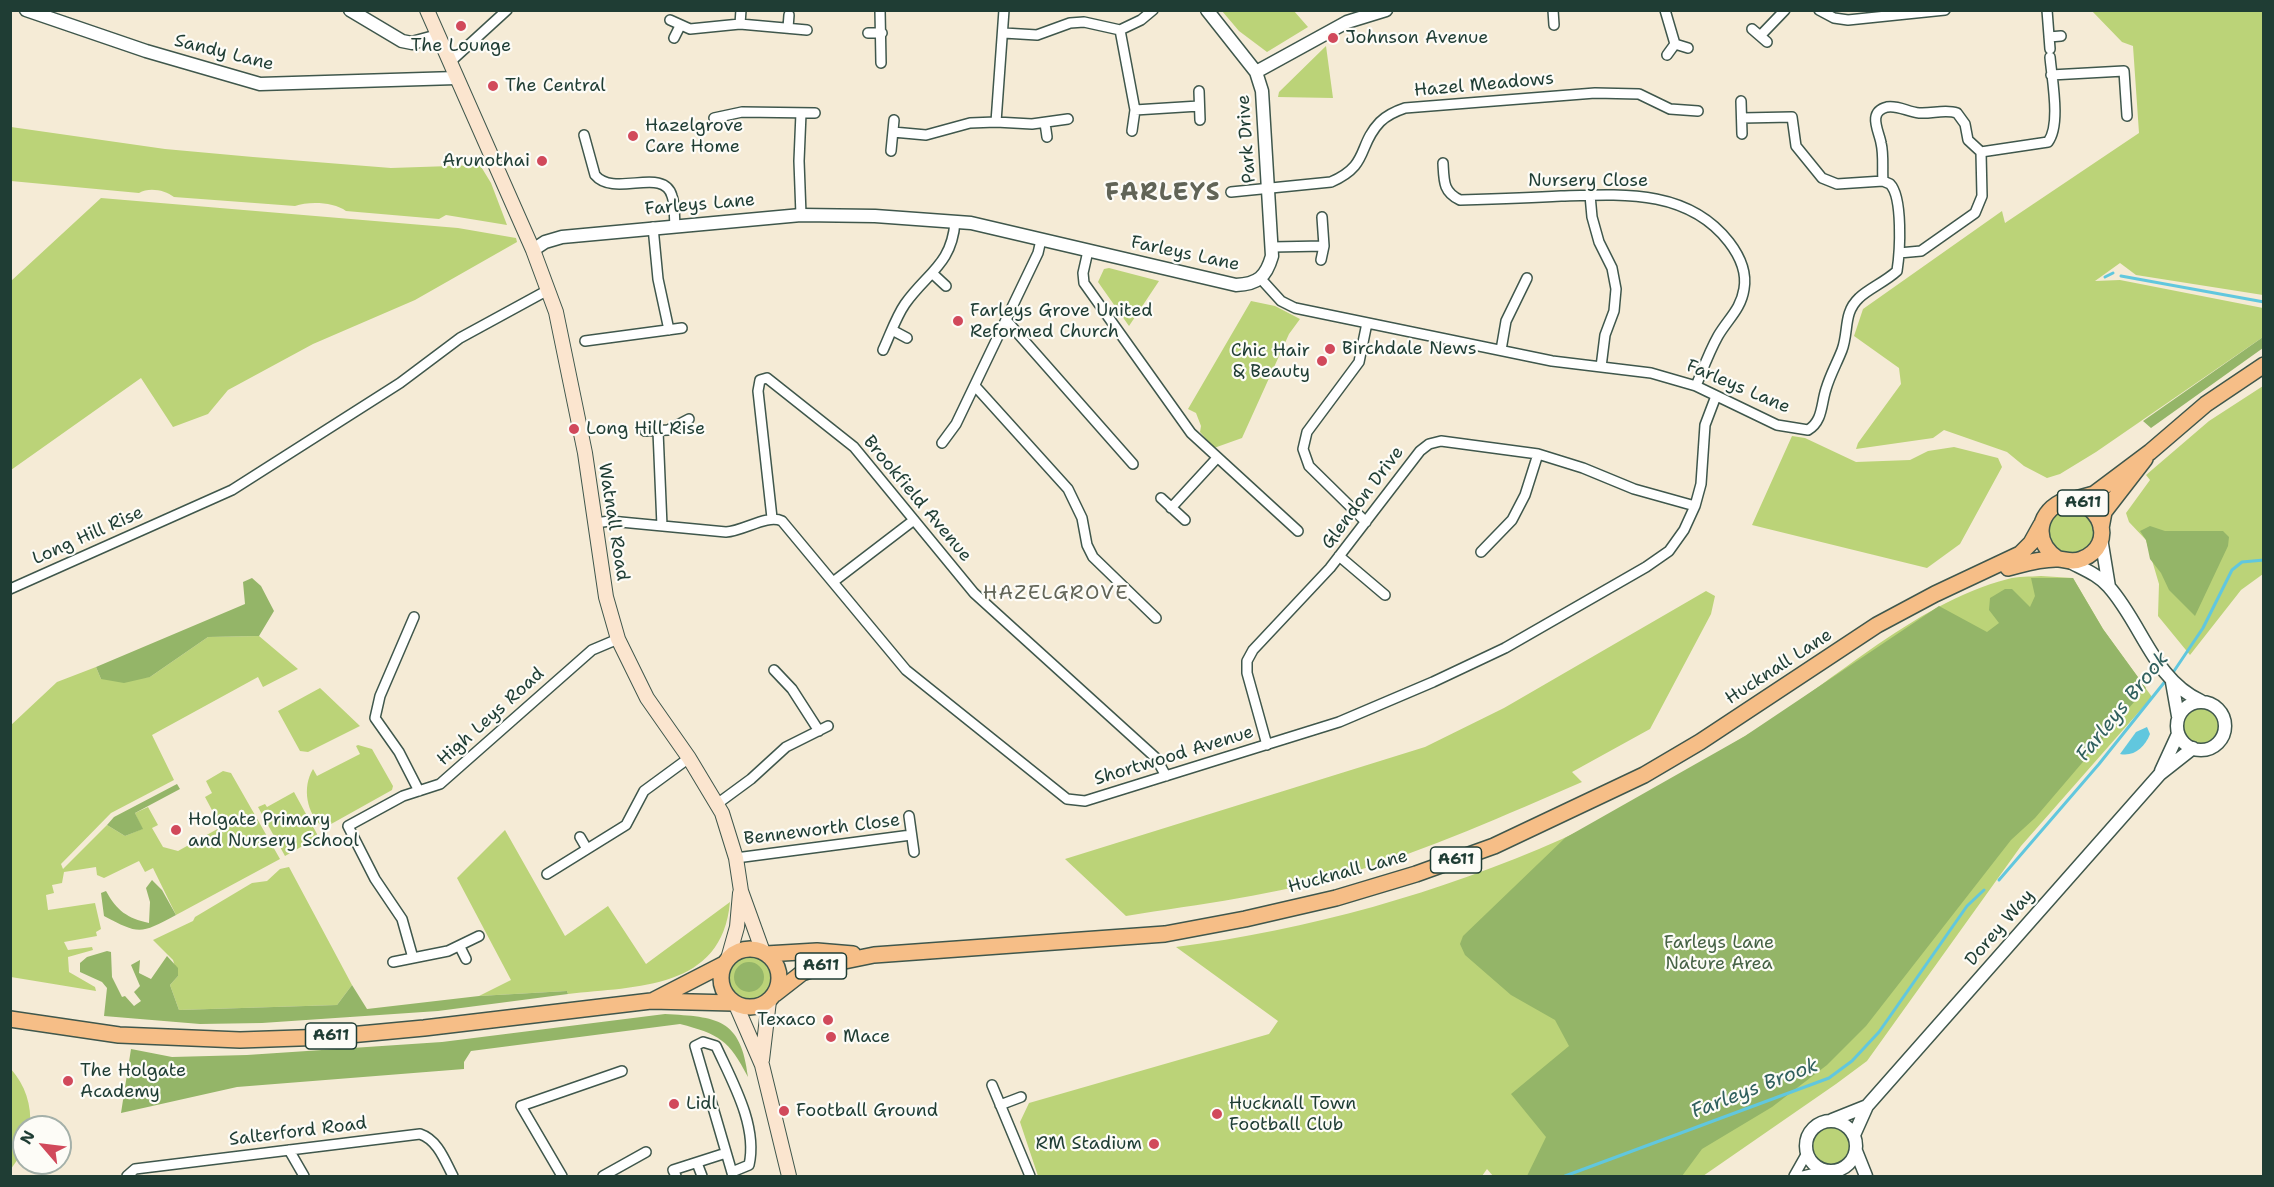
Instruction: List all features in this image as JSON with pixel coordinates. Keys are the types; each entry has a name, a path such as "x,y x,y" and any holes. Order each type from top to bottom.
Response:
{"main road":[{"name":"Watnall Road","path":"427,10 533,250 566,348 606,597 618,639 647,698 689,758 717,804 736,858 741,891 765,953"},
{"name":"Hucknall Lane","path":"772,998 802,973 825,965 874,955 1165,934 1279,911 1416,874 1504,841 1644,775 1700,742 1877,625 1935,594 1976,577 2020,554 2031,543 2052,507 2094,494 2150,452 2206,404 2264,365"},
{"name":"Hucknall Lane","path":"1976,577 2034,561 2064,560 2090,555 2101,532 2104,512 2150,452"},
{"name":"A611","path":"2072,500 2092,508 2101,532"},
{"name":"A611","path":"2041,525 2043,545 2064,560"},
{"name":"Watnall Road","path":"726,962 737,927 741,891"},
{"path":"762,1065 764,1029 780,978 778,969 765,953 746,949 726,962 721,985 735,1004 762,1065 789,1176"},
{"name":"Hucknall Lane","path":"765,953 817,951 874,955"},
{"name":"A611","path":"651,1001 726,962"},
{"path":"735,1004 752,1008 772,998"},
{"name":"A611","path":"10,1018 119,1035 240,1040 424,1028 651,1001 735,1004"}],"street":[{"name":"Sandy Lane","path":"26,10 146,51 260,84 456,78"},
{"path":"350,10 402,41 412,43 438,36"},
{"path":"449,63 507,10"},
{"path":"740,24 741,10"},
{"path":"880,10 881,63"},
{"path":"996,122 1004,10"},
{"path":"1004,33 1036,36 1070,23 1084,22 1120,30 1141,20 1153,10"},
{"name":"Park Drive","path":"1207,10 1256,72 1262,91 1272,247 1269,267 1261,279"},
{"path":"1256,72 1347,22 1386,10"},
{"path":"1553,10 1554,25"},
{"path":"1665,10 1675,44"},
{"path":"1752,29 1764,39 1785,10"},
{"path":"1820,10 1834,18 1848,20 1945,10"},
{"path":"1981,152 2048,142 2055,123 2047,10"},
{"path":"788,28 789,15"},
{"path":"670,20 680,26 704,29 740,24 807,30"},
{"path":"674,38 680,26"},
{"path":"1120,30 1135,110 1132,131"},
{"path":"868,33 882,33"},
{"path":"2049,37 2061,36"},
{"path":"1675,44 1688,48"},
{"path":"1667,55 1675,44"},
{"path":"2051,75 2124,70 2127,116"},
{"path":"1198,91 1200,120"},
{"name":"Hazel Meadows","path":"1231,192 1331,182 1344,176 1362,159 1380,122 1405,108 1596,93 1639,94 1670,109 1698,111"},
{"path":"1741,102 1742,134"},
{"path":"1135,110 1199,106"},
{"path":"1742,118 1792,117 1796,146 1826,180 1837,184 1883,181 1890,184 1896,195 1899,253 1921,251 1975,213 1982,196 1981,152 1968,140 1965,123 1957,113 1919,113 1894,107 1884,108 1878,112 1875,119 1876,131 1881,142 1883,181"},
{"path":"714,118 742,112 815,113"},
{"path":"801,112 799,161 801,214"},
{"path":"893,132 927,135 970,123 1045,123 1068,119"},
{"path":"891,151 894,120"},
{"path":"1045,123 1047,137"},
{"path":"584,135 595,175 600,180 612,185 656,182 669,189 672,195 675,225"},
{"name":"Nursery Close","path":"1443,163 1444,186 1449,195 1460,200 1590,195 1653,197 1680,204 1718,227 1736,250 1743,268 1744,287 1738,309 1716,339 1696,386"},
{"path":"1590,195 1592,217 1599,242 1612,268 1617,289 1614,311 1605,335 1601,367"},
{"name":"Farleys Lane","path":"533,250 545,242 562,237 801,214 955,222 1236,285 1253,284 1261,279 1289,306 1367,323 1502,350 1651,373 1696,386 1777,425 1808,430 1819,419 1826,387 1842,350 1847,316 1852,306 1860,296 1872,291 1897,271 1899,253"},
{"path":"1321,260 1324,246 1322,218"},
{"path":"883,350 904,304 951,248 955,222"},
{"path":"653,227 658,279 669,330"},
{"path":"942,442 956,424 975,386 1038,253 1041,240"},
{"path":"1272,247 1324,246"},
{"path":"1088,251 1083,273 1084,283 1191,433 1298,531"},
{"path":"932,273 946,285"},
{"path":"1502,350 1506,321 1527,278"},
{"name":"Long Hill Rise","path":"10,590 232,490 400,383 460,338 548,290"},
{"path":"1006,320 1133,464"},
{"path":"1366,522 1309,466 1303,449 1307,432 1359,362 1367,323"},
{"path":"585,341 682,328"},
{"path":"892,330 907,338"},
{"name":"Brookfield Avenue","path":"772,518 758,391 762,378 774,381 854,447 974,593 1156,758 1166,776"},
{"path":"975,386 1068,489 1080,510 1087,545 1094,557 1156,618"},
{"name":"Shortwood Avenue","path":"772,518 784,524 906,670 1067,799 1085,801 1340,722 1505,648 1646,567 1669,550 1684,530 1695,506 1701,484 1705,425 1716,396"},
{"path":"645,431 658,431 679,426 689,419"},
{"path":"658,431 662,526"},
{"name":"Glendon Drive","path":"1267,744 1247,673 1247,661 1253,650 1339,556 1420,451 1429,444 1441,441 1538,454 1583,468 1634,489 1695,506"},
{"path":"1481,552 1512,520 1525,495 1538,454"},
{"path":"1171,508 1217,458"},
{"path":"1161,498 1185,520"},
{"path":"595,523 610,522 739,531 772,518"},
{"path":"833,582 914,519"},
{"path":"2101,532 2109,587"},
{"path":"1339,556 1385,595"},
{"path":"2064,560 2092,574 2109,587 2172,682 2201,701 2217,707 2224,722 2224,730 2216,744 2201,750 2193,748 2178,734 2178,716 2172,682"},
{"path":"414,617 380,696 375,718 399,752 419,791"},
{"name":"High Leys Road","path":"412,958 402,919 375,879 348,826 402,796 440,784 592,650 618,639"},
{"path":"717,804 751,779 786,747 824,729 774,670"},
{"path":"2178,716 2188,705 2201,701"},
{"name":"Dorey Way","path":"2160,774 2178,734"},
{"name":"Dorey Way","path":"1854,1135 1867,1106 2160,774 2193,748"},
{"path":"547,874 626,825 644,791 689,758"},
{"name":"Benneworth Close","path":"909,816 914,852"},
{"name":"Benneworth Close","path":"736,858 911,835"},
{"path":"580,837 587,849"},
{"path":"393,963 460,947 480,936"},
{"path":"460,947 466,959"},
{"path":"703,1042 716,1046 741,1103 752,1150 749,1165 733,1174 695,1046 703,1042"},
{"path":"562,1176 521,1106 621,1071"},
{"path":"992,1085 1030,1176"},
{"path":"1000,1105 1021,1097"},
{"name":"Dorey Way","path":"1826,1121 1867,1106"},
{"path":"1849,1176 1828,1171 1810,1161 1807,1153 1808,1137 1818,1124 1826,1121 1842,1123 1854,1135 1856,1152 1866,1176"},
{"name":"Salterford Road","path":"127,1176 135,1169 420,1134 435,1143 453,1176"},
{"path":"289,1150 304,1176"},
{"path":"603,1176 646,1152"},
{"path":"1803,1176 1848,1166 1856,1152"},
{"path":"1794,1176 1807,1153"},
{"path":"676,1176 673,1170 726,1154"},
{"path":"698,1163 702,1176"}],"green space":[{"path":"1222,11 1294,11 1308,27 1267,52 1239,31"},
{"path":"2092,11 2263,11 2263,295 2136,275 2120,263 2095,281 2120,280 2263,308 2263,337 2096,452 2060,474 2047,478 2024,466 2007,452 1944,430 1933,438 1856,449 1901,384 1899,368 1854,336 1863,309 2002,211 2005,223 2139,133 2133,46 2122,42"},
{"path":"1326,46 1333,98 1278,97 1279,92"},
{"path":"11,127 165,149 253,157 391,168 480,165 491,183 507,225 446,215 439,219 346,211 321,203 295,206 174,197 157,190 139,193 11,181"},
{"path":"101,198 458,228 516,238 517,242 415,300 313,344 228,390 208,414 173,427 141,378 11,470 11,281"},
{"path":"1109,268 1159,281 1129,326 1098,282 1104,269"},
{"path":"1251,301 1275,306 1300,319 1289,334 1242,438 1214,448 1200,432 1201,426 1196,413 1188,409"},
{"path":"2263,337 2263,348 2151,428 2143,421"},
{"path":"2263,386 2263,574 2241,590 2190,655 2158,616 2159,584 2146,540 2129,522 2126,513 2150,480 2146,475 2209,421"},
{"path":"1792,436 1805,438 1856,462 1910,460 1928,451 1954,447 1998,458 2002,467 1960,544 1927,568 1752,525"},
{"path":"2071,507 2088,514 2095,531 2088,548 2071,555 2054,548 2047,531 2054,514"},
{"path":"2150,526 2165,531 2223,531 2229,537 2228,546 2195,616 2169,590 2161,573 2150,559 2146,540 2140,531"},
{"name":"Farleys Lane Nature Area","path":"2041,576 2073,578 2103,629 2152,697 2021,846 1867,1061 1703,1176 1493,1176 1487,1169 1482,1176 1038,1176 1020,1122 1029,1103 1269,1034 1278,1021 1176,947 1275,931 1373,907 1469,876 1562,839 1631,804 1742,738 1904,627 1937,608 1972,591 2008,579"},
{"path":"252,578 261,586 274,611 259,636 208,637 150,677 124,683 101,679 96,667 245,604 243,582"},
{"name":"Farleys Lane Nature Area","path":"2031,578 2073,578 2103,629 2146,688 2035,818 2011,840 1866,1026 1827,1065 1772,1107 1702,1149 1682,1176 1527,1176 1546,1137 1511,1094 1569,1046 1555,1020 1511,995 1465,955 1460,944 1463,936 1565,838 1745,736 1939,606 1987,632 1999,623 1989,610 1990,598 2005,589 2012,589 2030,607 2035,596"},
{"path":"1706,591 1715,596 1711,614 1650,729 1572,772 1582,782 1496,819 1408,854 1322,881 1238,898 1126,916 1065,859 1425,747 1504,708"},
{"path":"259,636 298,669 263,687 258,677 152,735 174,780 111,813 61,864 63,869 107,825 125,836 142,829 135,813 148,807 158,825 152,828 163,847 178,851 221,827 205,797 212,793 206,781 223,771 231,773 280,859 176,915 153,868 145,872 139,861 104,878 97,875 96,867 64,872 62,883 52,885 54,893 46,895 48,910 95,903 101,929 96,932 97,936 64,942 68,950 92,947 93,950 68,957 69,972 95,987 96,991 11,977 10,726 57,682 96,667 101,679 150,677 208,637"},
{"path":"320,688 360,726 308,752 300,751 278,711"},
{"path":"2202,707 2215,713 2221,726 2215,739 2202,745 2189,739 2183,726 2189,713"},
{"path":"356,746 372,749 393,786 392,790 324,828 310,808 307,792 310,776 313,769 317,776 360,754"},
{"path":"177,784 180,789 135,813 143,829 125,836 107,825 114,817"},
{"path":"294,792 317,834 315,839 285,856 258,807 265,804 267,807"},
{"path":"505,830 565,936 608,906 646,964 730,902 724,931 711,952 693,968 672,978 647,985 568,994 567,991 479,996 511,980 457,878"},
{"path":"289,867 352,985 337,1005 179,1010 170,985 178,976 173,960 153,940 193,921 195,917 252,883 267,881 280,869"},
{"path":"152,880 162,890 176,915 155,926 140,930 125,927 104,916 101,893 106,891 123,913 149,923 150,902 146,888"},
{"path":"111,952 112,977 122,997 125,996 134,1006 141,1001 134,992 140,986 131,965 140,960 139,973 151,979 167,956 178,968 178,976 170,985 179,1010 337,1005 352,985 367,1009 479,996 567,991 568,994 438,1011 262,1023 200,1024 104,1016 107,988 102,982 80,972 80,963 87,957"},
{"path":"748,954 764,961 771,977 764,993 748,1000 732,993 725,977 732,961"},
{"path":"749,962 755,963 763,971 763,983 755,991 749,992 743,991 735,983 734,977 735,971 743,963"},
{"path":"665,1014 699,1017 723,1024 739,1043 745,1057 748,1077 735,1055 722,1040 704,1031 680,1024 471,1051 464,1062 464,1069 237,1087 121,1113 131,1049 172,1057 247,1055 442,1042"},
{"path":"11,1069 26,1096 30,1115 12,1115 11,1169"},
{"path":"1832,1127 1839,1128 1845,1133 1850,1139 1850,1153 1845,1159 1839,1164 1832,1165 1825,1164 1819,1159 1814,1153 1813,1146 1814,1139 1819,1133 1825,1128"}],"water":[{"path":"2147,727 2150,734 2142,747 2130,754 2120,754 2136,732"}],"waterway":[{"path":"2105,277 2113,273"},
{"path":"2121,276 2264,302"},
{"name":"Farleys Brook","path":"2172,674 2203,628 2232,570 2242,562 2264,560"},
{"name":"Farleys Brook","path":"1999,880 2099,764 2167,679"},
{"name":"Farleys Brook","path":"1565,1176 1829,1078 1852,1061 1879,1032 1967,906 1984,890"}],"place":[{"name":"The Lounge","path":"461,26"},
{"name":"Johnson Avenue","path":"1333,38"},
{"name":"The Central","path":"493,86"},
{"name":"Hazelgrove Care Home","path":"633,136"},
{"name":"Arunothai","path":"542,161"},
{"name":"Farleys Grove United Reformed Church","path":"958,321"},
{"name":"Birchdale News","path":"1330,349"},
{"name":"Chic Hair & Beauty","path":"1322,361"},
{"name":"Long Hill Rise","path":"574,429"},
{"name":"Holgate Primary and Nursery School","path":"176,830"},
{"name":"Texaco","path":"828,1020"},
{"name":"Mace","path":"831,1037"},
{"name":"The Holgate Academy","path":"68,1081"},
{"name":"Lidl","path":"674,1104"},
{"name":"Football Ground","path":"784,1111"},
{"name":"Hucknall Town Football Club","path":"1217,1114"},
{"name":"RM Stadium","path":"1154,1144"}],"district":[{"name":"FARLEYS","path":"1163,194"},
{"name":"HAZELGROVE","path":"1056,594"}]}
